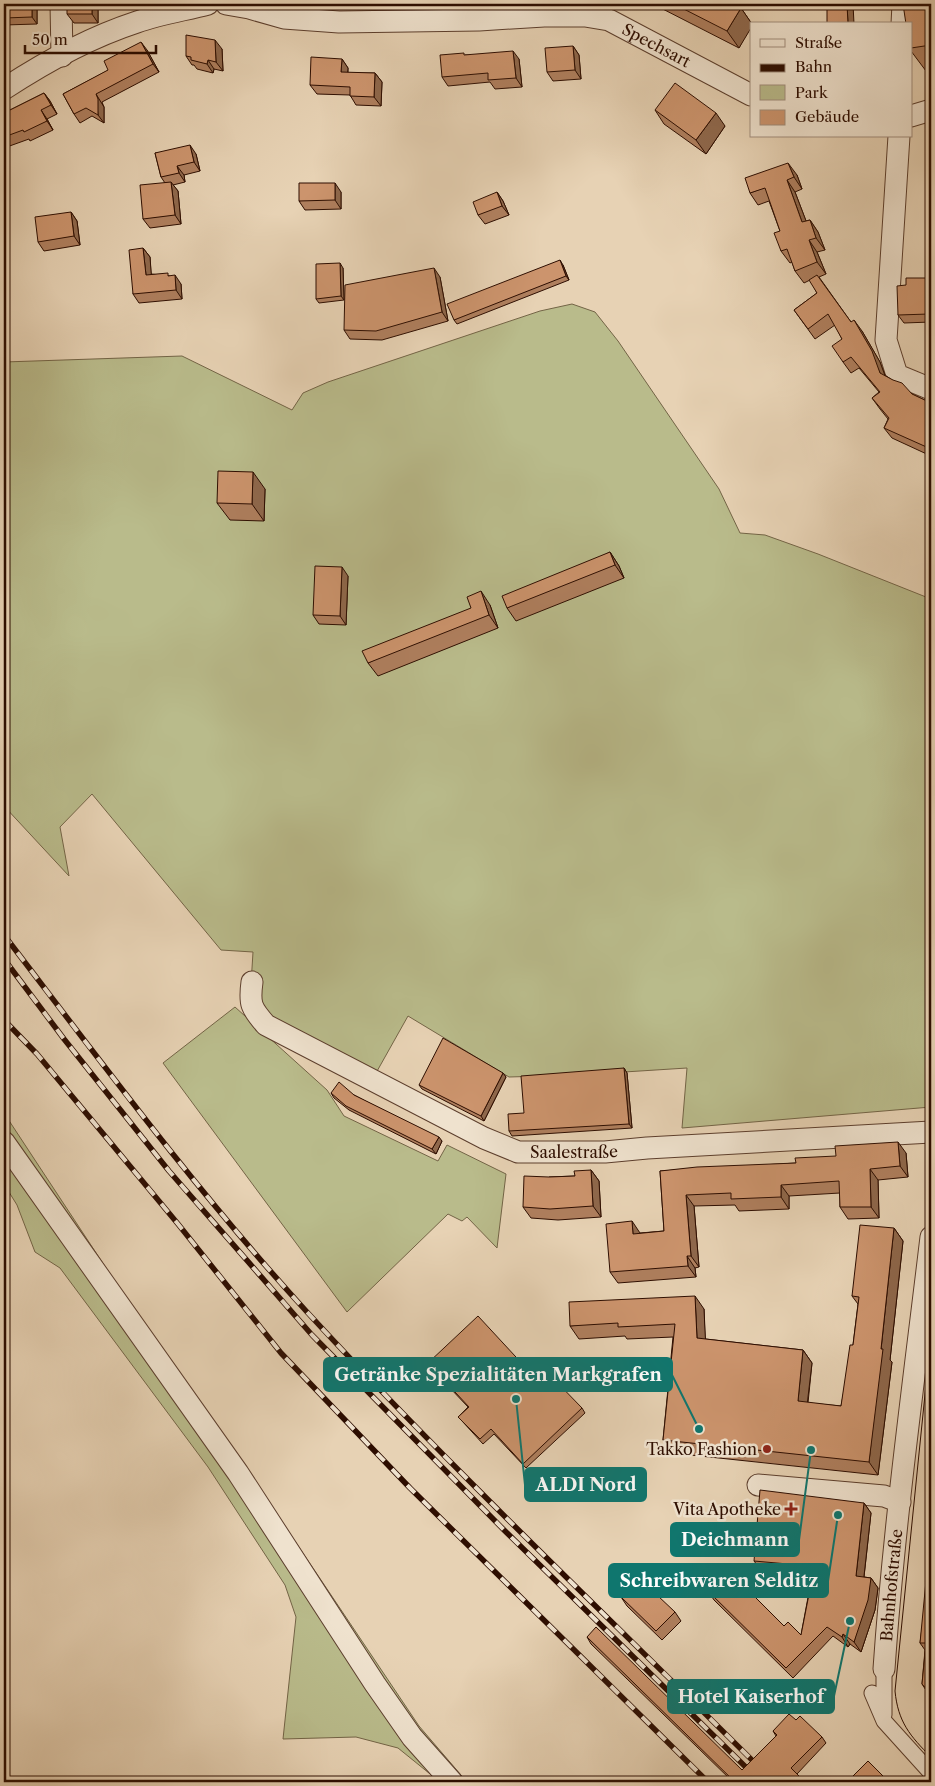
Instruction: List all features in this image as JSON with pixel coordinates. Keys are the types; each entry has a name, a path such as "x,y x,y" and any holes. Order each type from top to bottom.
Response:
{"street":[{"path":"61,4 62,56"},
{"path":"4,89 28,74 95,39 138,21 208,4"},
{"name":"Spechsart","path":"230,4 284,18 339,22 408,12 479,20 544,16 585,16 609,20 750,94"},
{"path":"902,22 903,4"},
{"path":"912,116 931,110"},
{"path":"899,138 886,340 897,375 931,389"},
{"name":"Saalestraße","path":"252,982 250,1000 257,1014 266,1025 484,1138 518,1152 605,1152 931,1132"},
{"path":"4,1142 238,1473 375,1684 412,1737 452,1782"},
{"name":"Bahnhofstraße","path":"884,1669 900,1502 931,1236"},
{"path":"758,1485 884,1496 900,1502"},
{"path":"884,1669 884,1721"},
{"path":"872,1693 884,1721 931,1772"}],"green space":[{"path":"572,304 595,312 618,341 719,489 740,533 765,535 931,599 931,1107 682,1128 687,1068 509,1077 408,1016 376,1073 271,1023 250,1000 253,952 221,950 92,794 60,827 69,876 4,806 4,362 182,356 292,410 303,393 328,382 540,311"},
{"path":"235,1007 327,1090 344,1116 438,1161 447,1145 506,1174 497,1248 467,1217 462,1221 448,1214 347,1312 163,1063"},
{"path":"4,1113 133,1309 280,1519 419,1726 467,1782 440,1782 398,1748 356,1737 283,1739 296,1617 285,1585 208,1467 60,1268 35,1252 17,1205 4,1184"}],"building":[{"path":"4,4 32,4 32,17 4,18"},
{"path":"67,4 92,4 92,14 67,14"},
{"path":"674,4 734,4 741,8 727,31"},
{"path":"827,4 847,4 848,22 827,22"},
{"path":"903,4 931,4 931,45 912,48 912,22 906,22"},
{"path":"186,35 215,40 216,62 208,60 207,64 191,60 191,57 186,56"},
{"path":"141,42 153,64 96,94 98,99 98,115 86,108 74,114 63,94 108,70 104,61"},
{"path":"573,46 575,70 547,72 545,48"},
{"path":"513,51 516,78 488,80 488,73 442,77 440,55"},
{"path":"311,57 342,59 341,72 375,73 374,97 350,96 350,87 310,85"},
{"path":"675,83 716,113 696,140 655,110"},
{"path":"44,93 51,105 41,110 47,121 24,132 23,130 4,137 4,113"},
{"path":"190,145 194,162 177,166 179,173 161,177 155,153"},
{"path":"788,163 794,177 787,180 802,222 810,220 816,238 809,240 817,262 795,271 787,249 781,251 774,233 780,231 765,188 750,193 745,178"},
{"path":"171,182 175,215 143,219 140,185"},
{"path":"299,183 335,183 335,200 299,201"},
{"path":"497,192 502,206 478,215 473,202"},
{"path":"71,212 74,236 38,242 35,217"},
{"path":"143,248 146,275 168,273 168,276 175,275 176,290 133,294 129,250"},
{"path":"560,260 566,276 454,320 447,304"},
{"path":"340,263 341,296 316,299 316,264"},
{"path":"434,268 442,312 376,331 344,330 345,285"},
{"path":"817,275 851,322 854,320 872,351 880,373 902,383 912,394 931,403 931,449 884,428 889,418 872,398 880,392 851,357 843,362 832,346 842,339 828,314 808,329 794,310 817,293 809,280"},
{"path":"906,278 928,278 929,314 898,315 897,286 906,285"},
{"path":"218,471 253,472 252,504 217,503"},
{"path":"610,552 615,565 507,608 502,596"},
{"path":"315,566 342,567 340,616 313,615"},
{"path":"481,591 489,615 368,663 362,651 471,608 467,597"},
{"path":"443,1038 503,1073 481,1116 419,1085"},
{"path":"624,1068 629,1124 509,1131 508,1114 524,1113 521,1076"},
{"path":"339,1082 354,1095 439,1137 432,1149 346,1106 331,1093"},
{"path":"898,1142 900,1166 870,1169 871,1207 840,1207 839,1181 781,1185 781,1197 731,1199 731,1193 686,1195 691,1256 687,1256 688,1266 610,1272 606,1224 632,1221 633,1234 664,1231 660,1171 697,1167 796,1163 795,1158 836,1156 835,1146"},
{"path":"591,1170 593,1206 550,1209 523,1207 524,1176 575,1176 574,1171"},
{"path":"860,1225 894,1228 881,1349 883,1349 869,1462 663,1440 675,1324 618,1327 618,1323 570,1326 569,1302 695,1296 697,1338 803,1350 798,1401 841,1406 850,1345 853,1345 859,1297 852,1296"},
{"path":"478,1316 540,1383 549,1374 582,1408 523,1464 491,1429 480,1439 458,1417 469,1407 428,1363"},
{"path":"760,1490 864,1503 856,1576 871,1578 868,1600 854,1642 843,1634 842,1637 827,1627 786,1668 708,1591 728,1570 784,1626 788,1622 801,1635 811,1584 786,1580 788,1564 754,1561"},
{"path":"928,1560 931,1560 931,1694 922,1684 926,1643 920,1643"},
{"path":"639,1578 675,1612 656,1631 621,1597"},
{"path":"596,1627 742,1770 777,1735 773,1731 789,1714 796,1720 800,1716 822,1737 791,1768 805,1782 735,1782 587,1637"},
{"path":"868,1761 889,1782 847,1782"}],"tram line":[{"path":"931,1335 895,1691 899,1711 906,1728 931,1757"}],"railway":[{"path":"4,935 189,1174 227,1221 307,1312 421,1432 774,1782"},
{"path":"4,959 64,1039 169,1171 312,1335 504,1530 761,1782"},
{"path":"4,1020 37,1054 178,1224 281,1353 410,1488 708,1782"}],"place":[{"name":"ALDI Nord","path":"516,1399"},
{"name":"Getränke Spezialitäten Markgrafen","path":"699,1429"},
{"name":"Takko Fashion","path":"767,1449"},
{"name":"Deichmann","path":"811,1450"},
{"name":"Vita Apotheke","path":"791,1509"},
{"name":"Schreibwaren Selditz","path":"838,1515"},
{"name":"Hotel Kaiserhof","path":"850,1621"}]}
